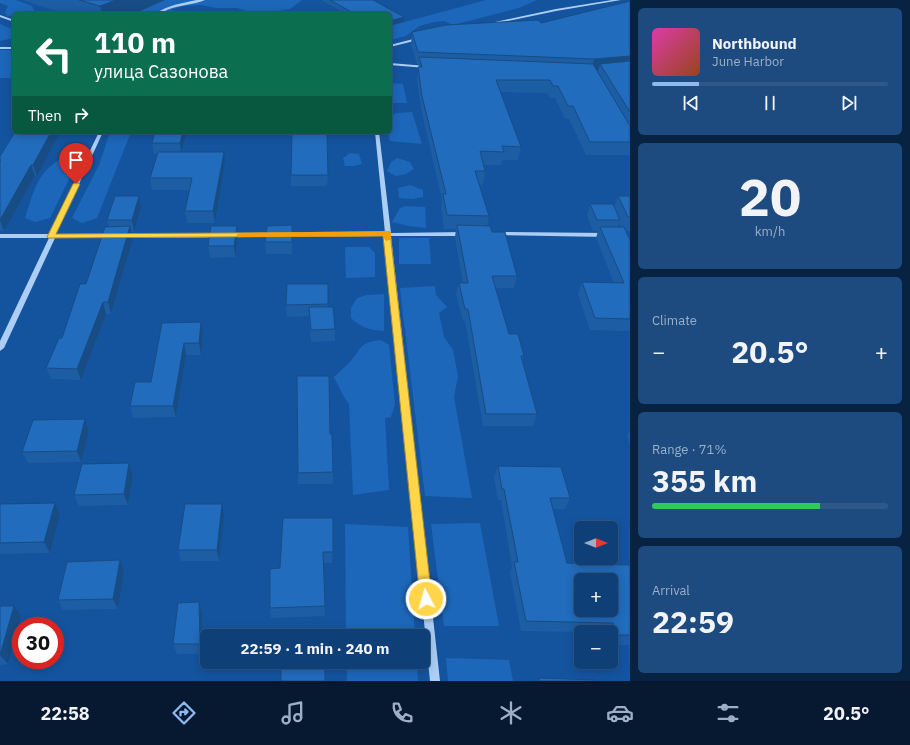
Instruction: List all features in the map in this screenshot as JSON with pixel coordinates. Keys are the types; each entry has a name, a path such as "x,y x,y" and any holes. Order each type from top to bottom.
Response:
{"street":[{"path":"160,12 183,4 203,0"},
{"path":"479,25 556,10 619,0"},
{"path":"0,16 12,20"},
{"path":"392,46 428,37"},
{"path":"0,48 12,48"},
{"path":"392,64 432,67"},
{"path":"0,348 100,134"},
{"path":"377,134 435,681"},
{"path":"0,236 51,237 387,233 473,234"},
{"path":"489,234 614,235"}],"shaded area":[{"path":"0,0 16,0 32,6 35,12 12,12 12,15 7,16 5,12 8,6 0,3"},
{"path":"100,0 302,0 290,9 271,12 250,12 237,8 216,8 201,5 182,6 171,10 178,12 136,12"},
{"path":"486,0 537,0 519,8 453,25 444,21 419,26 406,36 392,40 392,25"},
{"path":"0,24 12,29 12,38 0,41"},
{"path":"0,50 12,50 12,78 0,78"},
{"path":"392,83 403,84 407,103 392,103"},
{"path":"412,112 422,144 390,141 388,134 392,134 392,115 397,113"},
{"path":"109,134 130,134 97,218 82,223 72,218 99,165"},
{"path":"350,153 359,154 362,164 345,166 343,158"},
{"path":"65,157 74,157 77,163 50,218 35,222 25,218 34,190 42,175 48,168"},
{"path":"397,158 410,162 414,169 406,174 396,176 387,171 391,162"},
{"path":"410,185 423,190 423,197 412,199 399,198 398,188"},
{"path":"406,206 425,207 426,228 392,222 400,208"},
{"path":"399,238 429,238 431,264 399,264"},
{"path":"345,247 369,247 375,253 375,277 346,278"},
{"path":"435,286 436,295 447,307 439,313 444,337 453,350 458,376 454,397 472,498 425,496 400,288"},
{"path":"384,294 384,331 366,328 351,318 351,308 357,298 367,295"},
{"path":"381,340 389,345 395,404 391,417 385,418 389,490 353,495 349,404 334,377 349,363 361,347 373,341"},
{"path":"480,523 499,626 444,626 431,524"},
{"path":"345,524 408,527 415,629 346,629"},
{"path":"446,658 509,660 513,681 448,681"},
{"path":"347,669 417,669 418,681 347,681"}],"building":[{"path":"79,0 116,0 100,6"},
{"path":"330,0 373,0 404,17 392,20 392,12 351,12"},
{"path":"630,1 630,56 594,59 418,52 412,32 446,25 538,20 541,23"},
{"path":"419,57 593,64 630,126 630,142 590,142 573,106 568,106 558,86 553,86 550,80 496,80 521,147 502,146 504,152 480,151 485,171 475,171 489,216 447,215 443,194 446,194 422,96 418,67 422,67"},
{"path":"630,61 630,112 600,64"},
{"path":"14,134 50,134 0,220 1,160 0,156"},
{"path":"154,134 182,134 180,143 152,143"},
{"path":"292,134 327,134 328,175 291,175"},
{"path":"158,152 224,152 213,211 185,211 192,178 150,178"},
{"path":"115,196 139,196 132,220 107,220"},
{"path":"618,196 630,196 630,217 628,217"},
{"path":"590,204 613,204 620,220 597,220"},
{"path":"292,225 292,242 265,242 267,226"},
{"path":"457,225 490,226 492,232 505,232 517,276 492,276 509,334 518,334 524,356 521,356 537,414 486,414 468,309 465,309 459,283 468,283"},
{"path":"130,226 108,302 103,302 77,369 46,368 59,338 62,338 80,284 86,284 105,227"},
{"path":"211,226 237,226 234,246 208,246"},
{"path":"600,227 624,227 630,240 630,319 595,318 582,282 624,283"},
{"path":"287,284 328,284 328,304 286,305"},
{"path":"309,307 333,307 335,329 311,330"},
{"path":"201,322 199,343 184,343 173,406 130,406 135,382 151,382 162,323"},
{"path":"297,376 329,376 330,434 332,434 333,472 298,473"},
{"path":"85,419 77,451 22,452 33,420"},
{"path":"129,463 124,494 74,495 82,464"},
{"path":"498,466 561,467 570,498 550,498 567,563 574,563 574,565 630,565 630,635 618,635 618,625 614,625 613,623 526,621 514,562 518,562 504,489 502,489"},
{"path":"55,503 44,542 0,543 0,504"},
{"path":"185,504 222,504 217,550 178,550"},
{"path":"283,518 333,518 333,552 323,552 325,606 270,608 270,569 280,568"},
{"path":"120,560 113,599 58,600 67,562"},
{"path":"199,602 200,644 173,644 178,603"},
{"path":"0,606 14,606 0,655"},
{"path":"281,669 325,669 325,681 281,681"},
{"path":"539,678 596,680 597,681 539,681"}],"slow traffic":[{"path":"240,235 387,233 387,239"}],"route":[{"path":"76,184 51,237 387,233 426,599"}]}
